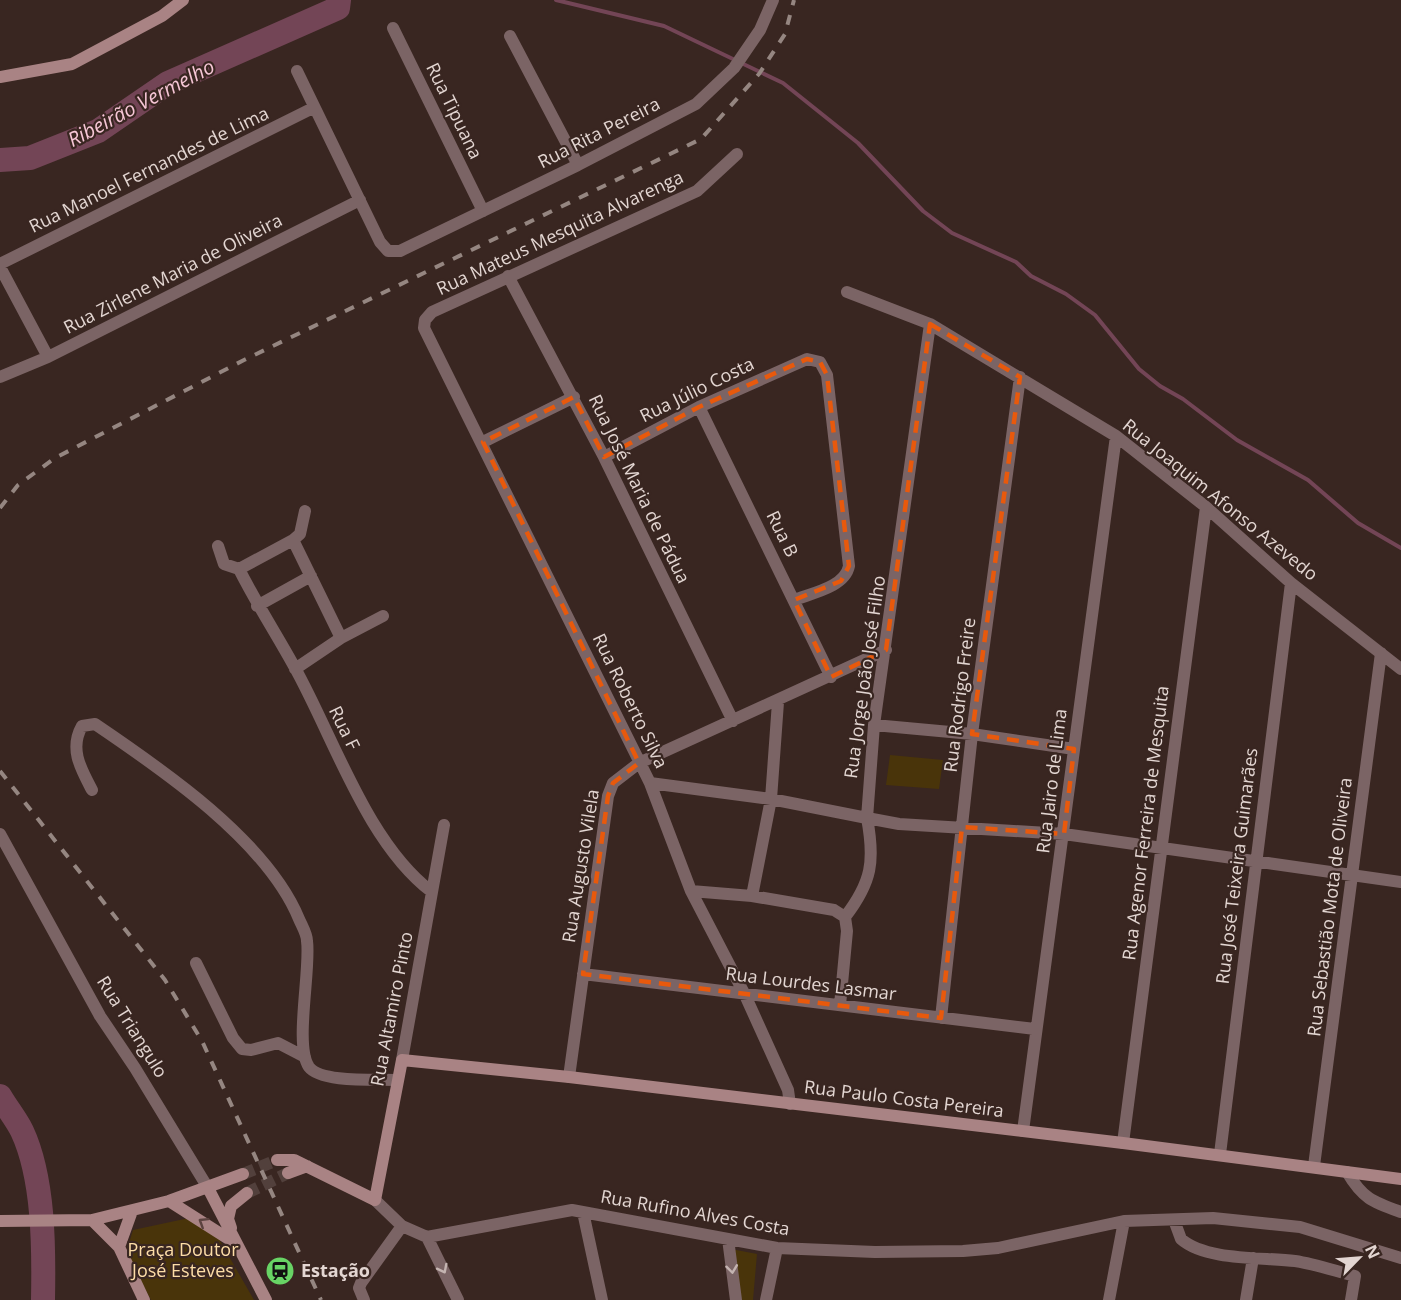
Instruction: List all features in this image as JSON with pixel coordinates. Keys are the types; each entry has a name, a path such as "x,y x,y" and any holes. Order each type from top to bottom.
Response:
{"street":[{"path":"0,77 72,64 162,16 183,0"},
{"name":"Rua Rita Pereira","path":"360,200 381,243 388,251 400,251 578,165 696,104 734,68 760,30 773,0"},
{"name":"Rua Tipuana","path":"393,28 483,211"},
{"path":"510,36 578,165"},
{"path":"297,71 313,108 360,200"},
{"name":"Rua Manoel Fernandes de Lima","path":"0,265 313,108"},
{"name":"Rua Mateus Mesquita Alvarenga","path":"424,320 432,312 508,276 697,191 737,154"},
{"name":"Rua Zirlene Maria de Oliveira","path":"0,377 48,357 360,200"},
{"path":"0,265 48,357"},
{"name":"Rua José Maria de Pádua","path":"508,276 604,456 733,721"},
{"name":"Rua Joaquim Afonso Azevedo","path":"847,292 930,324 1116,436 1206,507 1291,583 1401,669"},
{"name":"Rua Roberto Silva","path":"424,320 424,328 483,442 650,783 691,891 745,995 788,1090 790,1104"},
{"name":"Rua Jorge João José Filho","path":"845,917 863,893 869,878 872,841 867,818 874,725 930,324"},
{"name":"Rua Júlio Costa","path":"604,456 699,406 807,359 820,362 827,375 849,566 848,574 841,581 794,600"},
{"name":"Rua Rodrigo Freire","path":"941,1018 972,734 1020,377"},
{"path":"483,442 574,397"},
{"name":"Rua B","path":"699,406 831,677"},
{"name":"Rua Jairo de Lima","path":"1023,1131 1116,436"},
{"name":"Rua Agenor Ferreira de Mesquita","path":"1123,1143 1206,507"},
{"path":"218,546 224,564 239,569 300,534 305,511"},
{"path":"293,540 341,638"},
{"name":"Rua F","path":"239,569 257,606 295,669 364,809 415,879 432,892"},
{"path":"257,606 311,576"},
{"name":"Rua José Teixeira Guimarães","path":"1220,1155 1254,862 1291,583"},
{"path":"295,669 341,638 382,616"},
{"name":"Rua Augusto Vilela","path":"569,1077 608,796 613,783 639,763 778,702 886,650"},
{"name":"Rua Sebastião Mota de Oliveira","path":"1314,1166 1381,653"},
{"path":"752,896 771,799 778,702"},
{"path":"92,790 77,762 77,735 82,726 95,724 155,764 217,815 281,882 308,939 305,1057 309,1066 321,1076 397,1080"},
{"path":"874,725 972,734 1074,749"},
{"path":"650,783 771,799 899,824 1064,834 1401,882"},
{"name":"Rua Altamiro Pinto","path":"375,1200 444,825"},
{"name":"Rua Triangulo","path":"0,834 29,883 100,1016 208,1188"},
{"path":"691,891 752,896 834,910 845,917 847,931 840,1005"},
{"path":"196,963 233,1038 242,1049 251,1050 278,1043 305,1057"},
{"name":"Rua Lourdes Lasmar","path":"583,974 1035,1029"},
{"name":"Rua Paulo Costa Pereira","path":"402,1060 569,1077 1023,1131 1314,1166 1347,1173 1401,1179"},
{"path":"277,1160 294,1160 375,1200 402,1226 427,1237 458,1300"},
{"path":"288,1173 307,1166"},
{"path":"1347,1173 1358,1191 1370,1201 1401,1212"},
{"path":"0,1221 92,1220 169,1201 243,1174"},
{"path":"208,1188 266,1300"},
{"path":"236,1243 228,1213 238,1198 248,1193"},
{"path":"169,1201 236,1243"},
{"path":"119,1247 132,1211"},
{"name":"Rua Rufino Alves Costa","path":"427,1237 559,1211 583,1212 777,1248 875,1252 963,1251 998,1248 1124,1221 1213,1218 1300,1227 1401,1258"},
{"path":"583,1212 602,1300"},
{"path":"92,1220 119,1247 144,1300"},
{"path":"1174,1220 1181,1239 1191,1247 1253,1258 1296,1261 1355,1276 1351,1300"},
{"path":"1109,1300 1124,1221"},
{"path":"364,1300 359,1288 361,1283 402,1226"},
{"path":"728,1239 735,1300"},
{"path":"766,1300 777,1248"},
{"path":"1246,1300 1253,1258"}],"highlighted area":[{"path":"930,324 1020,377 972,734 1074,749 1064,834 962,827 941,1018 583,974 608,796 613,783 639,763 483,442 574,397 604,457 699,407 807,359 820,362 827,375 849,566 841,581 794,600 831,677 886,650"}],"green space":[{"path":"890,755 943,760 939,789 886,785"},
{"name":"Praça Doutor José Esteves","path":"189,1218 215,1232 254,1300 151,1300 126,1253 133,1230"},
{"path":"731,1249 757,1254 753,1300 739,1300"}],"waterway":[{"name":"Ribeirão Vermelho","path":"0,160 30,158 98,131 168,83 338,8 339,0"},
{"path":"556,0 664,26 783,83 858,143 923,211 952,233 1016,262 1031,276 1066,294 1095,315 1139,369 1160,386 1183,399 1237,440 1308,480 1358,523 1401,548"},
{"name":"Ribeirão Vermelho","path":"0,1096 22,1131 35,1170 43,1236 43,1300"}],"tunnel":[{"path":"243,1174 277,1160"},
{"path":"247,1193 288,1173"}],"railway":[{"path":"0,508 18,485 55,458 244,360 701,139 759,74 785,34 794,0"},
{"path":"0,771 165,980 202,1041 321,1300"}],"place":[{"name":"Estação","path":"280,1271"}]}
